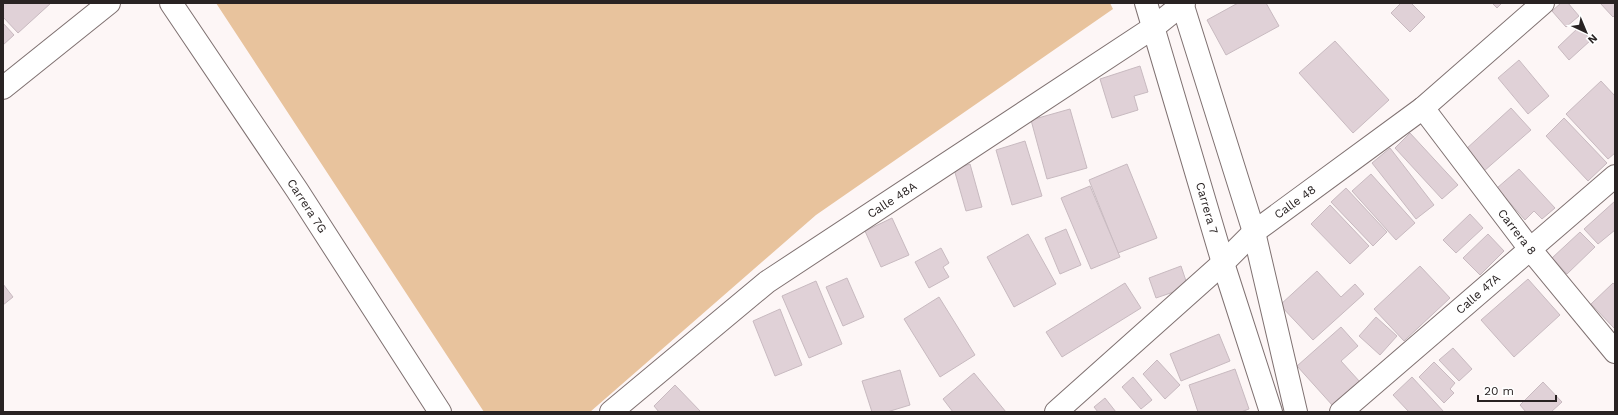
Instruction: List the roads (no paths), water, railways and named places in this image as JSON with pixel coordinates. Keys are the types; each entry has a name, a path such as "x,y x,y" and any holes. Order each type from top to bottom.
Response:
{"street":[{"path":"3,88 109,3"},
{"name":"Carrera 7G","path":"171,3 296,190 440,412"},
{"name":"Carrera 7","path":"1146,3 1223,263 1271,412"},
{"path":"1183,3 1254,232 1296,412"},
{"name":"Calle 48A","path":"612,412 767,282 1154,27 1183,3"},
{"name":"Calle 48","path":"1056,412 1223,263 1254,232 1422,108 1543,3"},
{"name":"Carrera 8","path":"1422,108 1530,249 1615,352"},
{"name":"Calle 47A","path":"1341,412 1615,176"}]}
